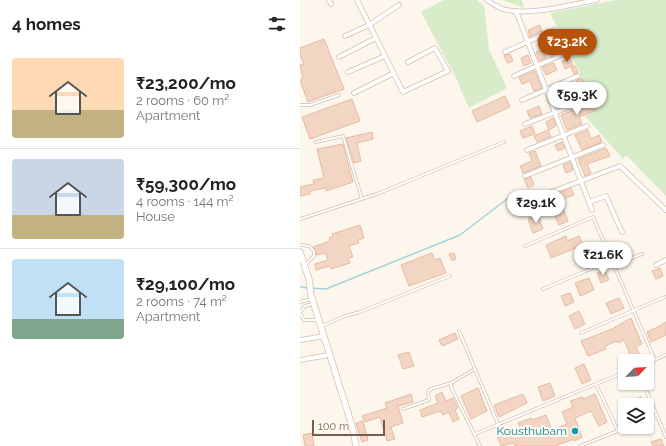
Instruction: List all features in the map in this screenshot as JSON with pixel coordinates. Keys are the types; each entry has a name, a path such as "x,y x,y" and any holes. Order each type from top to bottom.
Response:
{"main road":[{"path":"300,252 309,279 312,299 353,429 356,446"}],"street":[{"path":"356,0 403,92 448,71 434,48 408,62"},
{"path":"487,0 500,8 516,11 535,10 597,0"},
{"path":"346,36 369,25 399,5"},
{"path":"516,11 592,210"},
{"path":"505,52 554,30"},
{"path":"339,57 376,38"},
{"path":"514,76 566,53"},
{"path":"348,72 385,56"},
{"path":"354,93 394,73"},
{"path":"522,100 578,76"},
{"path":"525,124 555,114 588,100"},
{"path":"527,150 587,126"},
{"path":"525,176 603,145"},
{"path":"520,204 620,166 666,210"},
{"path":"589,202 606,196 622,232"},
{"path":"656,264 666,260"},
{"path":"300,340 324,336"},
{"path":"300,360 329,355"}],"lane":[{"path":"300,105 310,105 338,95"},
{"path":"316,142 343,136 362,199"},
{"path":"300,219 362,199 504,142"},
{"path":"525,246 594,217 655,360 666,355"},
{"path":"300,245 309,246 314,251 314,256 304,265"},
{"path":"614,265 642,254"},
{"path":"543,289 612,260"},
{"path":"321,327 345,316 360,312 450,276"},
{"path":"581,333 665,297"},
{"path":"300,302 312,299"},
{"path":"312,299 300,313 304,320 319,320"},
{"path":"459,331 498,424"},
{"path":"403,409 429,400 428,391 451,383 475,369"},
{"path":"475,434 618,375"},
{"path":"451,383 451,387 480,446"},
{"path":"580,446 618,431 596,384"},
{"path":"646,390 666,437"}],"green space":[{"path":"444,0 476,0 484,5 489,49 507,88 469,108 456,78 421,12"},
{"path":"502,0 522,0 524,8"},
{"path":"616,0 666,0 666,196 626,155 623,159 585,116 598,110 550,13"}],"building":[{"path":"540,25 542,31 530,37 528,30"},
{"path":"324,39 344,89 308,102 300,80 303,78 300,65 304,64 300,55 300,48"},
{"path":"542,50 546,58 539,61 536,52"},
{"path":"510,54 513,61 507,63 504,55"},
{"path":"528,55 531,63 524,66 521,58"},
{"path":"570,58 573,65 565,69 562,61"},
{"path":"554,63 557,70 546,75 542,67"},
{"path":"575,66 578,73 574,74 571,67"},
{"path":"535,71 542,88 534,91 530,81 522,84 519,77"},
{"path":"580,78 582,79 590,97 584,98 576,81"},
{"path":"564,87 567,94 555,99 552,92"},
{"path":"505,96 510,107 477,122 472,111"},
{"path":"352,99 360,121 310,139 302,117"},
{"path":"594,103 597,110 579,117 582,124 567,130 561,115"},
{"path":"539,106 542,114 530,118 527,111"},
{"path":"553,118 556,126 549,130 546,122"},
{"path":"532,126 535,134 523,138 520,131"},
{"path":"548,130 551,137 537,142 534,136"},
{"path":"588,130 591,139 599,135 602,142 582,150 575,135"},
{"path":"372,132 373,139 357,143 361,161 354,163 346,138"},
{"path":"562,142 565,148 558,151 555,145"},
{"path":"343,144 353,182 326,191 326,188 310,191 310,194 300,196 300,187 314,184 313,180 324,178 317,149"},
{"path":"606,148 610,156 587,164 591,173 585,176 578,159"},
{"path":"535,151 541,166 523,173 520,166 532,161 529,153"},
{"path":"570,162 573,170 566,173 563,165"},
{"path":"531,177 534,185 528,188 524,179"},
{"path":"571,188 574,195 560,200 568,221 559,225 546,198"},
{"path":"538,215 543,229 533,233 528,219"},
{"path":"360,225 364,238 358,240 359,243 349,246 353,257 348,258 350,263 331,269 330,266 316,270 315,264 328,260 325,253 316,255 316,250 313,247 330,241 329,238 333,236 332,234"},
{"path":"566,236 567,241 579,236 583,245 551,258 546,245"},
{"path":"432,253 435,260 440,258 446,273 409,286 401,265"},
{"path":"454,253 456,259 452,261 449,254"},
{"path":"660,268 663,276 656,279 652,271"},
{"path":"605,270 609,280 601,283 597,273"},
{"path":"589,278 594,290 580,296 575,283"},
{"path":"570,293 574,302 565,306 561,296"},
{"path":"619,298 624,308 611,314 606,303"},
{"path":"579,311 585,324 575,329 569,316"},
{"path":"631,318 642,344 636,347 639,354 630,354 624,340 605,346 606,349 588,356 581,341 612,329"},
{"path":"666,322 666,335 651,342 647,332"},
{"path":"455,333 458,339 442,346 439,340"},
{"path":"409,352 414,366 403,369 398,355"},
{"path":"584,364 591,380 582,384 575,368"},
{"path":"550,383 555,396 543,401 538,387"},
{"path":"478,388 487,411 471,419 461,396"},
{"path":"442,392 446,401 453,398 458,408 455,410 459,419 453,422 449,412 443,415 441,411 422,417 420,410 438,403 435,396"},
{"path":"411,394 413,402 398,406 403,423 391,427 395,439 387,441 380,417 365,422 362,416 387,408 385,403"},
{"path":"523,394 527,403 499,417 494,405"},
{"path":"595,394 607,422 599,426 591,411 575,418 582,437 574,441 574,439 555,446 515,446 514,443 501,446 497,436 520,427 518,423 531,418 532,420 546,415 552,430 567,424 562,412 573,407 570,401 582,397 583,399"},
{"path":"363,421 368,440 362,442 356,423"},
{"path":"312,433 314,446 305,446 303,435"},
{"path":"661,439 664,446 653,446 651,442"}],"waterway":[{"path":"311,288 326,289 460,235 507,199"},
{"path":"300,287 308,288"}],"place":[{"name":"Kousthubam","path":"575,431"}]}
